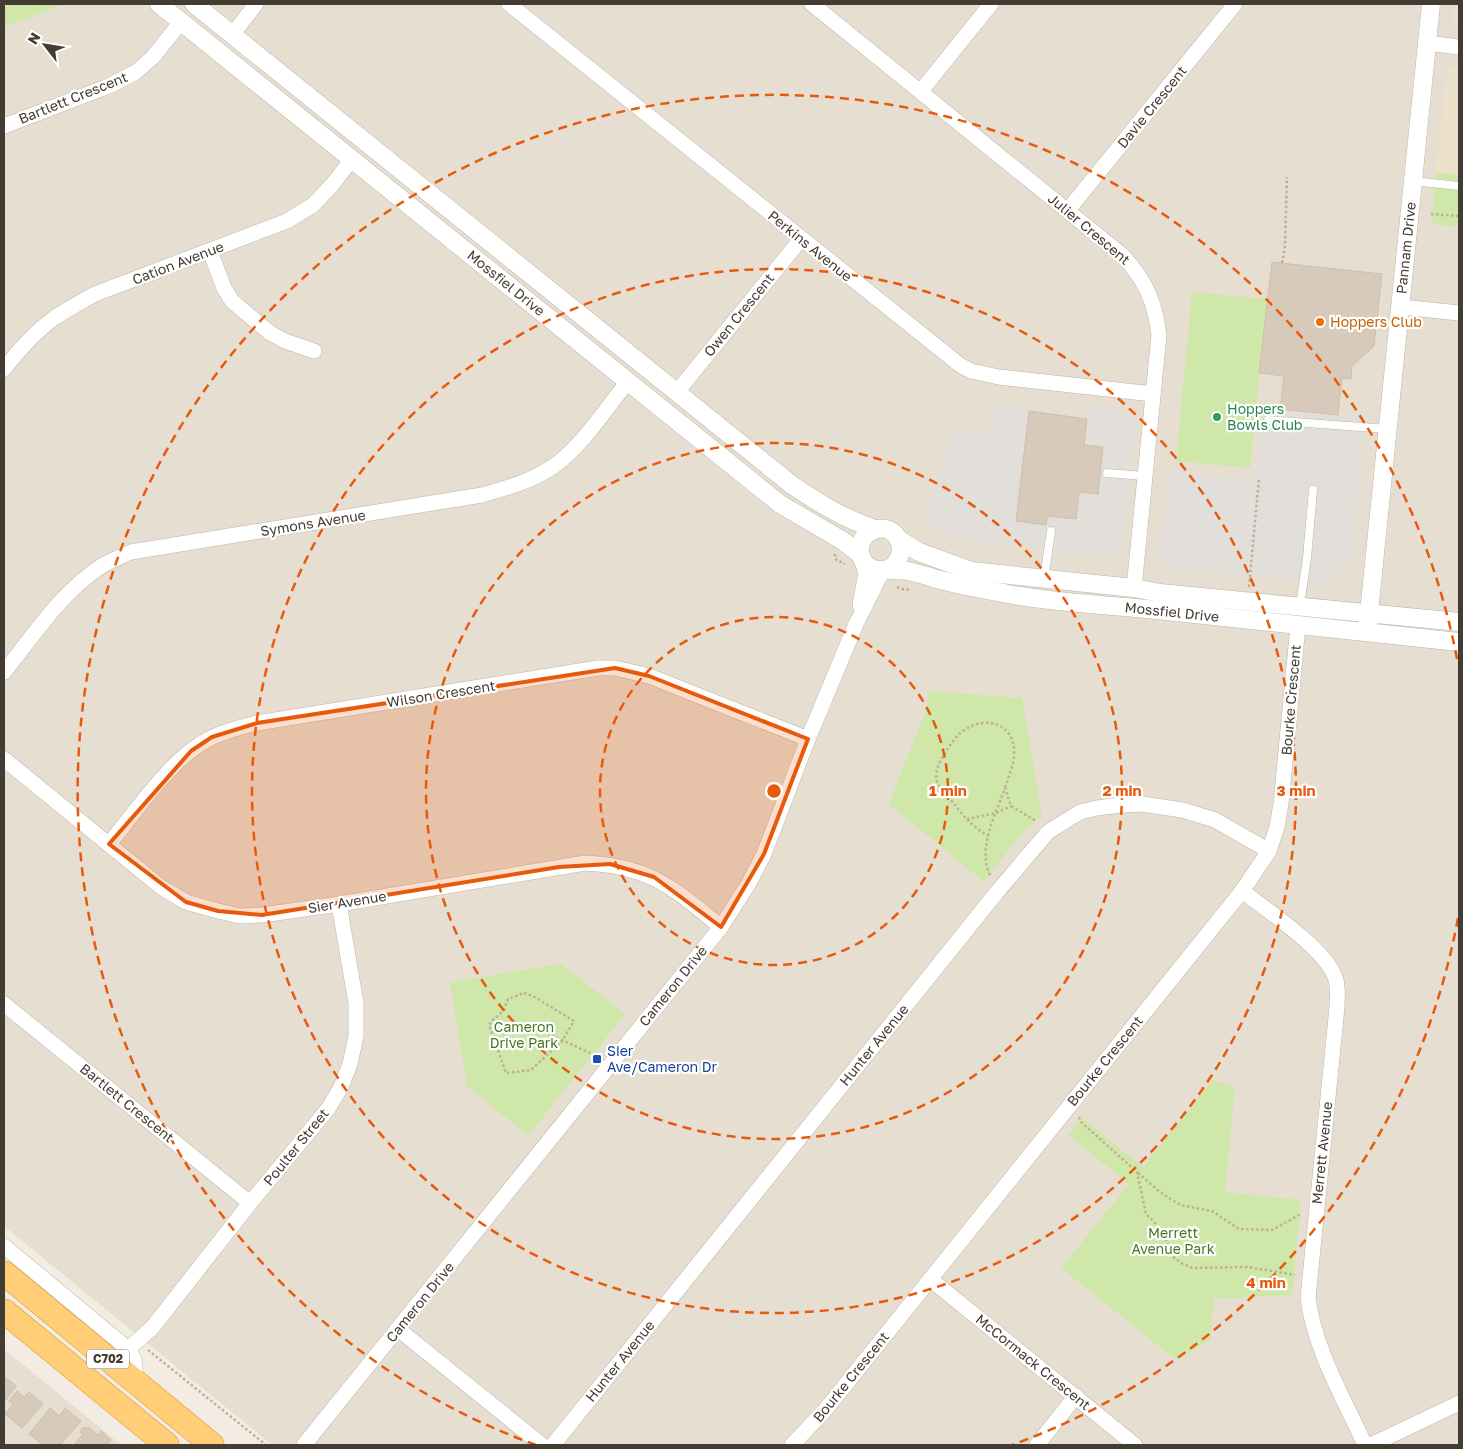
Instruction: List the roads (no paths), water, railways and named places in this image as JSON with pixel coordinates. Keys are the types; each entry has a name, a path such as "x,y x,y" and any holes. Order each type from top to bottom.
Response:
{"highway":[{"name":"C702","path":"4,1273 212,1445"},
{"name":"C702","path":"4,1311 164,1443"},
{"path":"136,1382 145,1400 166,1420 168,1428 164,1443"}],"street":[{"name":"Mossfiel Drive","path":"159,4 780,504 843,542 861,557"},
{"name":"Mossfiel Drive","path":"195,4 792,485 832,511 853,522 875,530"},
{"path":"181,22 195,4"},
{"path":"217,51 256,4"},
{"name":"Perkins Avenue","path":"509,4 945,354 971,370 999,377 1153,394"},
{"name":"Julier Crescent","path":"812,4 1122,255 1144,282 1157,318 1159,335 1134,588"},
{"path":"921,91 991,4"},
{"name":"Davie Crescent","path":"1068,210 1235,4"},
{"name":"Pannam Drive","path":"1367,632 1431,4"},
{"name":"Bartlett Crescent","path":"4,126 109,86 136,72 153,57 181,22"},
{"path":"1427,43 1459,47"},
{"path":"352,159 365,142"},
{"name":"Cation Avenue","path":"4,369 20,348 53,318 95,294 287,222 313,205 332,186 352,159"},
{"name":"Owen Crescent","path":"677,392 801,239"},
{"path":"210,251 224,288 232,301 270,333 314,352"},
{"path":"1401,307 1459,313"},
{"path":"628,381 643,365"},
{"name":"Symons Avenue","path":"4,672 62,600 83,580 104,565 131,552 482,495 522,483 554,466 572,449 628,381"},
{"path":"663,408 677,392"},
{"path":"875,530 888,530 898,539 901,553 894,566 886,570 872,569 861,557 860,546 862,539 868,533 875,530"},
{"name":"Mossfiel Drive","path":"898,539 919,552 971,571 1134,588 1160,593 1300,605 1459,622"},
{"name":"Cameron Drive","path":"856,624 866,573 861,557"},
{"name":"Mossfiel Drive","path":"886,570 906,571 950,583 1039,600 1459,642"},
{"name":"Cameron Drive","path":"304,1445 721,928 749,883 764,854 808,739 856,624 886,570"},
{"path":"1132,608 1134,588"},
{"path":"1298,625 1300,605"},
{"name":"Bourke Crescent","path":"792,1445 826,1409 1242,891 1269,851 1277,827 1281,804 1298,625"},
{"name":"Wilson Crescent","path":"109,844 172,767 190,751 212,738 233,729 257,723 598,668 615,668 649,676 808,739"},
{"name":"Sier Avenue","path":"4,759 161,887 186,902 218,912 240,916 262,915 585,863 610,864 629,868 654,877 680,894 721,928"},
{"name":"Hunter Avenue","path":"553,1445 997,892 1048,832 1080,812 1120,804 1142,804 1182,810 1215,820 1269,851"},
{"name":"Merrett Avenue","path":"1242,891 1317,950 1328,963 1336,978 1336,1007 1308,1298 1310,1315 1318,1342 1366,1445"},
{"name":"Poulter Street","path":"134,1344 152,1328 250,1203 328,1109 341,1087 350,1064 356,1036 356,1003 338,904"},
{"name":"Bartlett Crescent","path":"4,1004 250,1203"},
{"path":"4,1246 134,1344 136,1382"},
{"name":"McCormack Crescent","path":"930,1279 1135,1445"},
{"path":"398,1329 542,1445"},
{"path":"1037,1445 1076,1396"},
{"path":"1371,1445 1459,1404"}],"lane":[{"path":"1413,181 1459,186"},
{"path":"1268,420 1388,429"},
{"path":"1107,473 1144,476"},
{"path":"1300,605 1314,490"},
{"path":"1044,579 1051,531"}],"place":[{"name":"Hoppers Club","path":"1320,322"},
{"name":"Hoppers Bowls Club","path":"1217,417"},
{"name":"Sier Ave/Cameron Dr","path":"597,1059"}],"park label":[{"name":"Cameron Drive Park","path":"524,1036"},
{"name":"Merrett Avenue Park","path":"1173,1242"}]}
